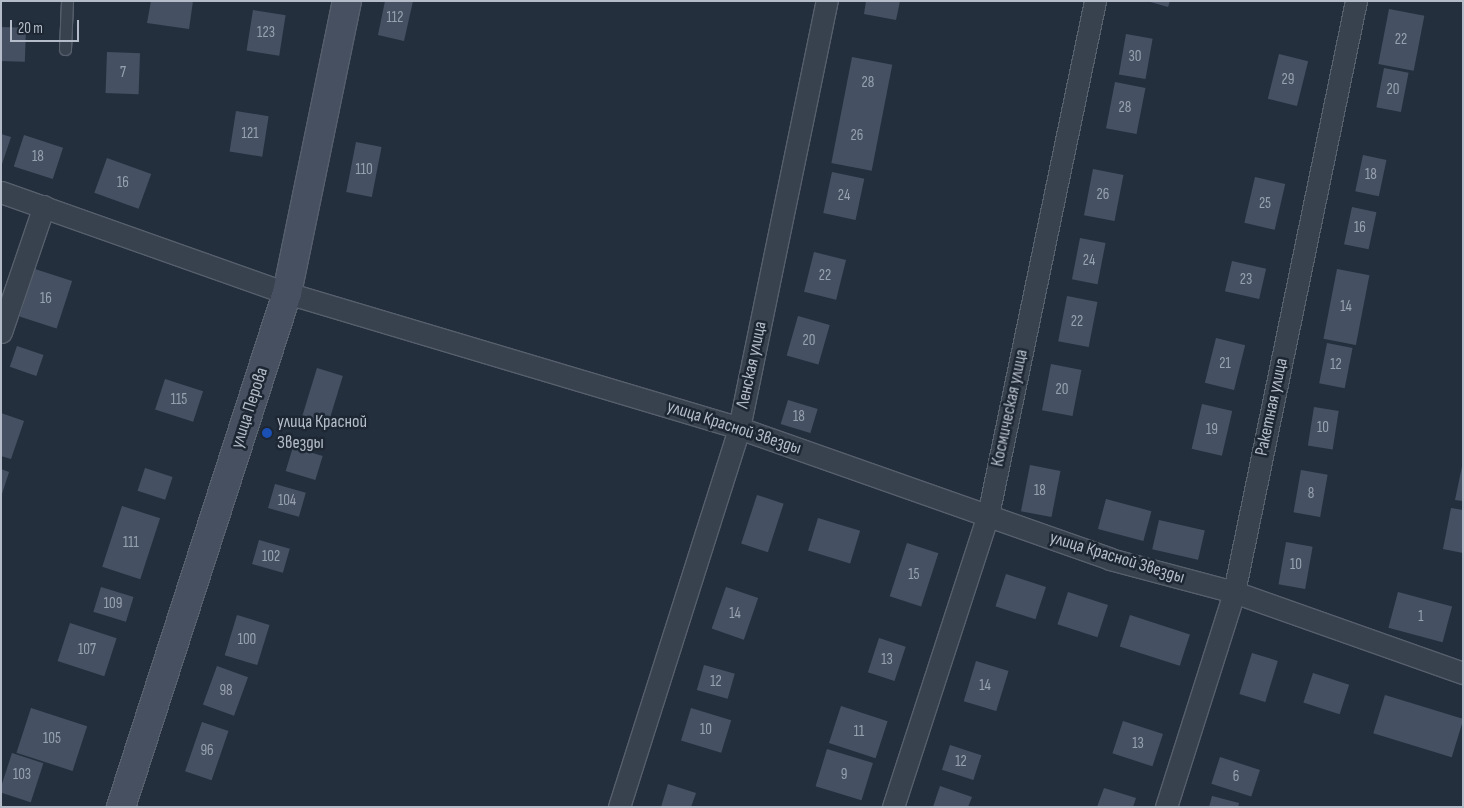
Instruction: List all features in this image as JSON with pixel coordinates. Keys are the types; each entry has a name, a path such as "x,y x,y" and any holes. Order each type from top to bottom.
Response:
{"main road":[{"name":"улица Перова","path":"121,807 288,293 347,1"}],"street":[{"name":"Ленская улица","path":"619,807 739,428 827,1"},
{"name":"Космическая улица","path":"893,807 988,515 1095,1"},
{"name":"Ракетная улица","path":"1166,807 1234,592 1356,1"},
{"name":"улица Красной Звезды","path":"1,192 288,293 739,428 1110,559 1234,592 1463,673"},
{"path":"1,332 44,206"}],"lane":[{"path":"65,49 68,1"}],"building":[{"path":"151,1 193,1 189,29 147,23"},
{"path":"385,1 413,1 404,41 378,35"},
{"path":"866,1 900,1 896,20 864,14"},
{"path":"1147,1 1170,1 1168,7"},
{"path":"1389,9 1424,16 1414,71 1378,64"},
{"path":"253,10 286,15 279,56 247,50"},
{"path":"1,27 26,28 25,62 1,61"},
{"path":"1126,34 1153,39 1145,79 1119,74"},
{"path":"107,52 140,53 139,94 106,93"},
{"path":"1279,54 1308,61 1297,106 1268,99"},
{"path":"852,57 892,65 872,171 831,163"},
{"path":"1384,68 1409,73 1401,112 1376,107"},
{"path":"1115,82 1145,88 1136,134 1106,128"},
{"path":"236,111 269,116 262,157 230,151"},
{"path":"1,134 11,137 2,164 1,164"},
{"path":"24,135 63,148 53,179 14,166"},
{"path":"356,142 382,147 372,197 346,192"},
{"path":"1363,155 1386,160 1379,196 1355,191"},
{"path":"107,158 151,174 139,209 94,193"},
{"path":"1093,169 1123,175 1114,221 1084,215"},
{"path":"832,172 864,179 856,220 823,213"},
{"path":"1255,177 1285,184 1275,230 1244,223"},
{"path":"1352,207 1376,212 1369,249 1344,244"},
{"path":"1080,238 1106,243 1098,284 1072,279"},
{"path":"814,252 846,260 836,300 804,292"},
{"path":"1232,261 1266,269 1259,299 1225,291"},
{"path":"35,269 72,281 57,329 20,317"},
{"path":"1337,269 1369,275 1356,345 1323,339"},
{"path":"1067,296 1097,302 1089,347 1058,341"},
{"path":"798,316 830,325 818,365 787,355"},
{"path":"1216,338 1245,345 1234,390 1205,383"},
{"path":"1327,343 1353,348 1345,388 1319,383"},
{"path":"17,346 43,355 36,376 10,367"},
{"path":"1051,364 1081,370 1072,416 1042,410"},
{"path":"317,368 343,376 328,426 302,418"},
{"path":"165,379 203,391 193,422 155,409"},
{"path":"788,400 818,409 810,433 781,424"},
{"path":"1202,404 1232,411 1222,456 1192,449"},
{"path":"1314,407 1339,411 1333,449 1308,446"},
{"path":"1,413 24,421 11,459 1,456"},
{"path":"293,447 323,456 315,480 286,471"},
{"path":"1463,462 1463,501 1455,500"},
{"path":"1030,465 1060,471 1051,517 1021,511"},
{"path":"145,468 173,477 165,500 138,491"},
{"path":"1,469 9,472 2,494 1,494"},
{"path":"1301,470 1328,475 1320,517 1294,512"},
{"path":"275,484 306,493 299,517 268,508"},
{"path":"757,495 784,504 768,552 741,544"},
{"path":"1106,499 1151,511 1143,541 1098,529"},
{"path":"122,506 160,518 140,579 102,567"},
{"path":"1451,508 1463,510 1463,553 1443,549"},
{"path":"818,518 860,531 850,563 808,551"},
{"path":"1159,520 1205,531 1198,560 1152,549"},
{"path":"259,540 290,549 283,573 252,564"},
{"path":"1286,542 1313,547 1305,589 1279,584"},
{"path":"907,543 938,553 921,606 890,596"},
{"path":"1006,574 1046,587 1035,619 995,606"},
{"path":"101,587 134,597 126,622 93,612"},
{"path":"726,587 758,598 744,640 712,629"},
{"path":"1068,592 1108,605 1097,637 1057,624"},
{"path":"1398,592 1452,606 1443,642 1388,628"},
{"path":"237,615 270,625 257,665 225,655"},
{"path":"1130,615 1190,634 1180,666 1120,646"},
{"path":"70,623 117,638 104,676 58,661"},
{"path":"879,638 906,647 895,681 868,672"},
{"path":"1252,653 1278,661 1265,702 1239,694"},
{"path":"976,661 1009,671 996,711 964,701"},
{"path":"704,665 735,674 728,699 697,690"},
{"path":"217,666 248,677 234,716 203,705"},
{"path":"1313,673 1349,685 1340,714 1303,702"},
{"path":"1385,695 1463,719 1452,757 1373,733"},
{"path":"841,706 888,721 876,758 829,743"},
{"path":"31,708 87,726 73,771 16,753"},
{"path":"691,708 731,720 721,753 681,741"},
{"path":"1123,721 1163,734 1152,766 1112,753"},
{"path":"202,722 228,731 212,780 185,771"},
{"path":"950,745 981,755 973,780 942,770"},
{"path":"827,749 873,763 862,800 816,786"},
{"path":"12,753 43,763 31,802 1,793 1,787"},
{"path":"1220,757 1260,770 1251,797 1211,784"},
{"path":"668,784 696,793 691,807 661,807"},
{"path":"940,786 972,797 968,807 933,807"},
{"path":"1104,788 1136,798 1133,807 1097,807"},
{"path":"1212,796 1239,803 1238,807 1209,807"}],"place":[{"name":"улица Красной Звезды","path":"267,433"}]}
